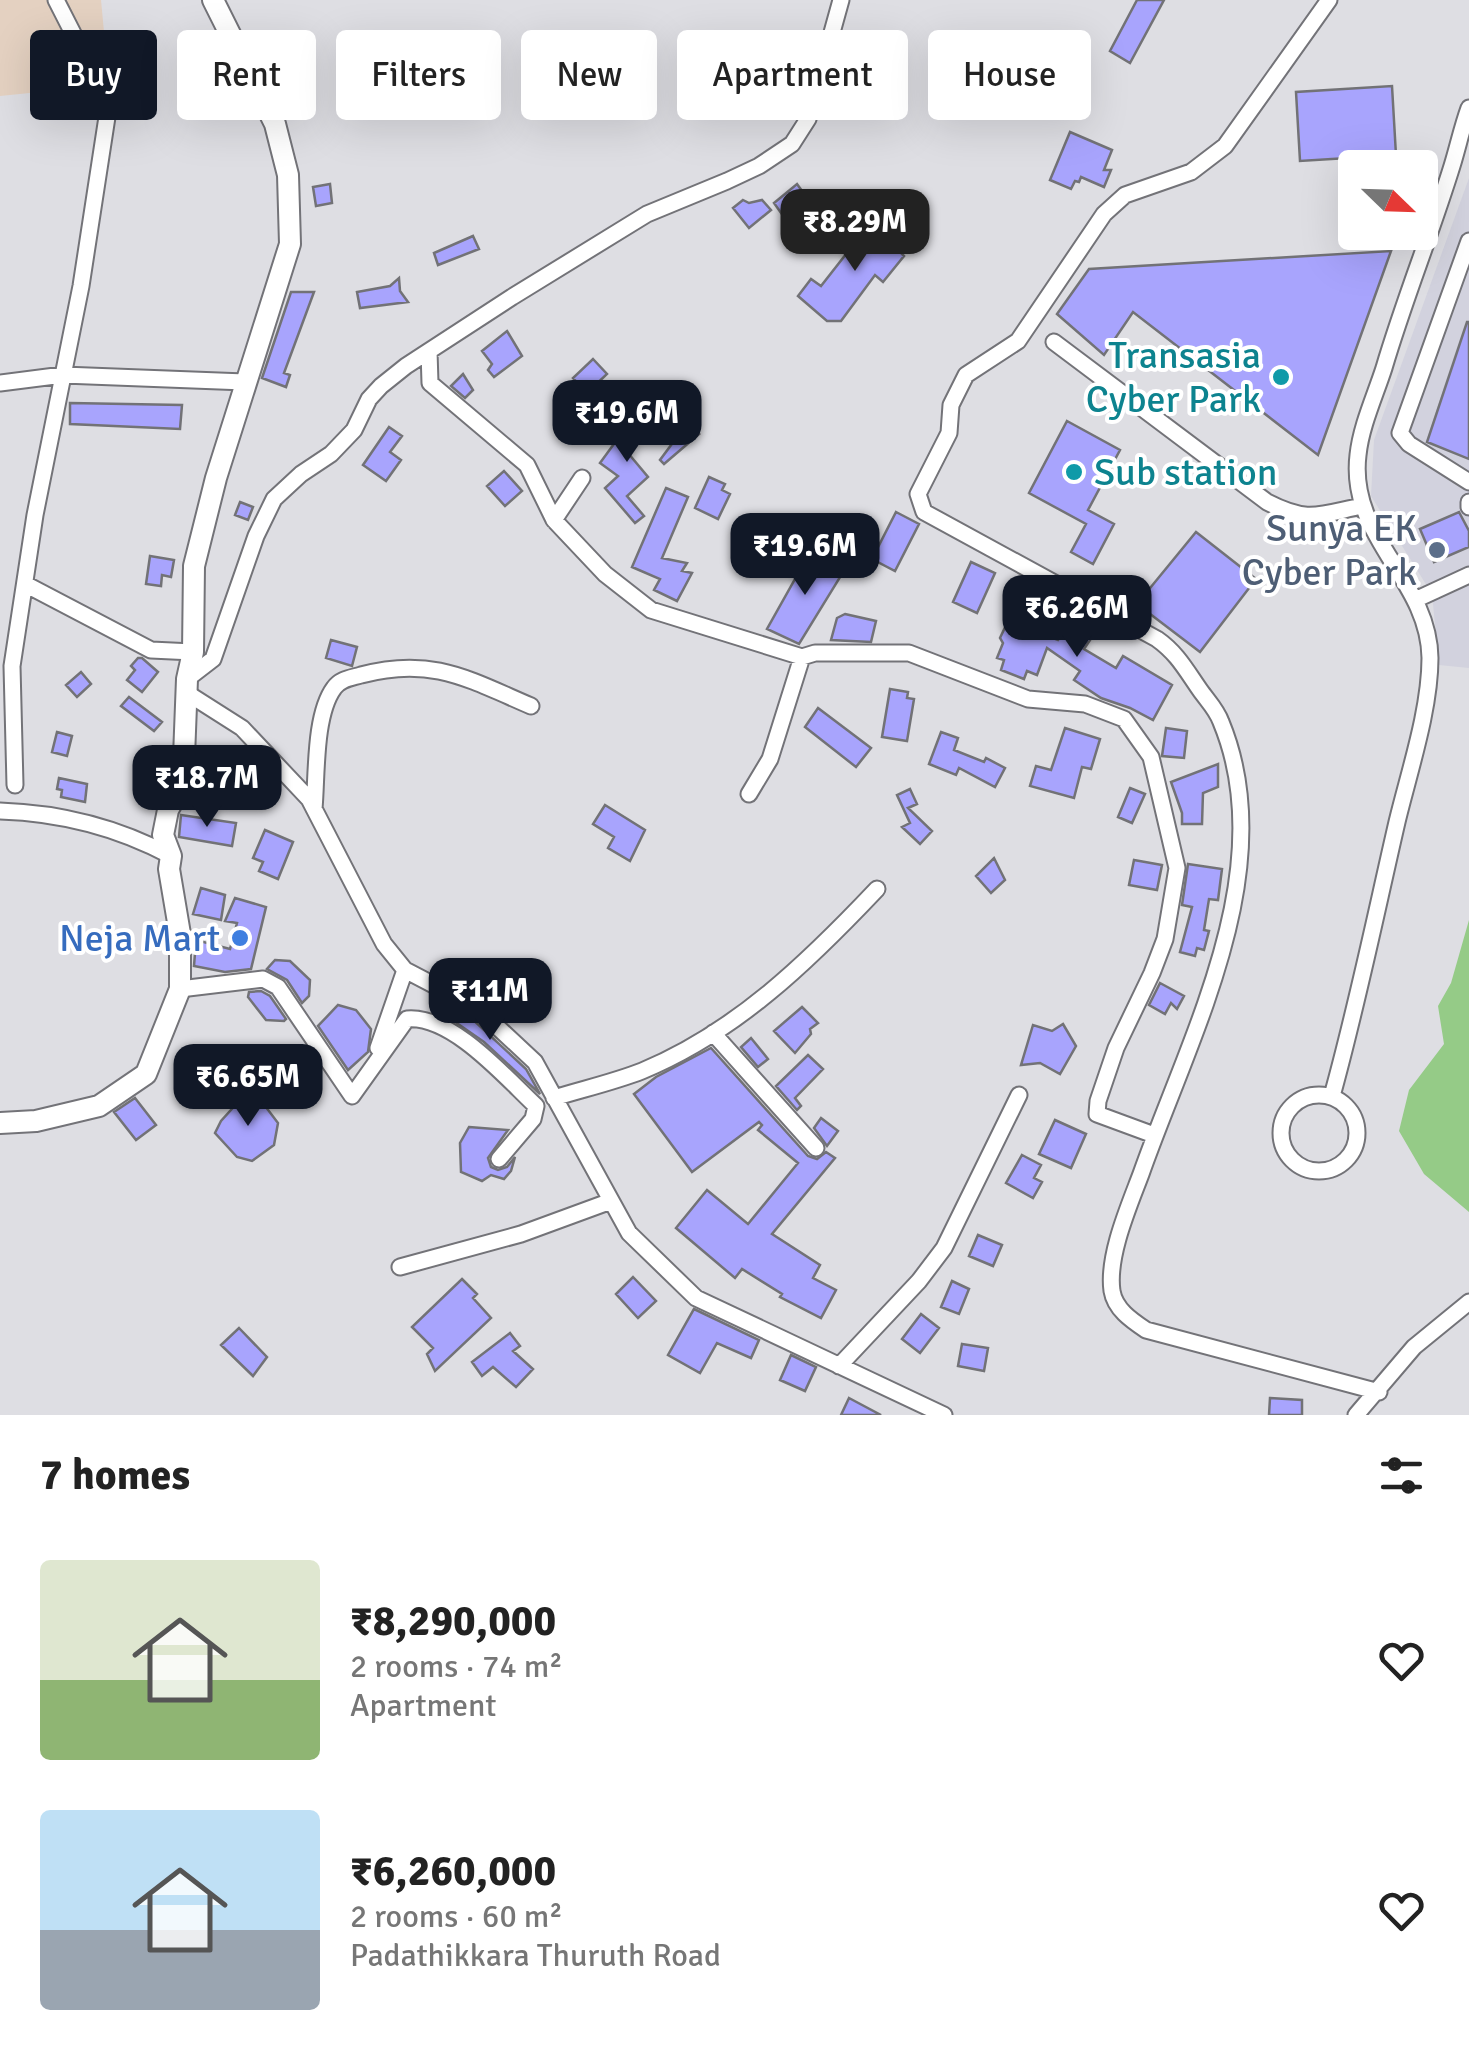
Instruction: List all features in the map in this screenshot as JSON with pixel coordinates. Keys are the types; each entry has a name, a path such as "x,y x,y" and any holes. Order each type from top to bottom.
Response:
{"main road":[{"path":"0,1123 36,1121 98,1106 146,1074 180,988 180,934 169,869 171,856 163,835 168,810 183,783 187,686 194,652 194,566 216,478 290,244 288,175 275,124 213,0"}],"street":[{"path":"16,785 12,666 107,117 56,0"},
{"path":"841,0 814,102 792,144 727,182 647,214 430,351 369,398 354,430 331,454 274,499 250,550 213,660 187,686 242,728 309,799 384,944 405,970 476,1007 536,1062 629,1233 696,1298 944,1415"},
{"path":"1328,0 1225,146 1191,172 1124,195 1104,214 1018,340 966,375 951,404 949,433 918,494 924,512 1175,652 1220,718 1232,754 1240,812 1230,929 1122,1228 1112,1294 1123,1312 1146,1330 1379,1392"},
{"path":"1332,1096 1426,692 1430,657 1425,623 1415,600 1374,535 1362,506 1358,454 1406,292 1469,108"},
{"path":"1452,166 1469,140"},
{"path":"1469,242 1400,433 1408,444 1469,482"},
{"path":"1054,342 1267,502 1306,518 1362,506"},
{"path":"430,351 430,384 527,464 554,520 605,574 651,610 802,658 815,653 909,653 1028,699 1086,704 1124,719 1150,757 1178,868 1164,938 1116,1048 1097,1114 1154,1135"},
{"path":"0,383 63,376 245,382"},
{"path":"554,520 582,478"},
{"path":"1415,600 1469,576"},
{"path":"25,584 151,650 194,652"},
{"path":"750,794 770,760 802,658"},
{"path":"314,809 323,714 334,688 343,680 402,667 434,668 531,706"},
{"path":"0,811 90,821 171,856"},
{"path":"554,1098 642,1071 733,1022 812,958 877,890"},
{"path":"378,1048 405,970"},
{"path":"180,988 263,979 278,988 352,1096 407,1018 417,1018 460,1036 536,1106 533,1119 499,1159"},
{"path":"714,1033 816,1148"},
{"path":"839,1366 919,1281 944,1248 1019,1095"},
{"path":"1332,1096 1345,1103 1354,1116 1358,1130 1356,1145 1336,1167 1322,1172 1307,1169 1284,1150 1280,1135 1283,1120 1290,1107 1302,1098 1332,1096"},
{"path":"400,1266 521,1234 610,1201"},
{"path":"1356,1415 1414,1347 1469,1302"}],"shaded area":[{"path":"0,0 101,0 104,30 30,30 30,93 0,96"},
{"path":"1469,178 1469,668 1439,665 1432,594 1371,496 1374,440"}],"green space":[{"path":"1469,920 1469,1212 1424,1174 1399,1131 1409,1090 1444,1044 1438,1006 1451,983"}],"building":[{"path":"1137,0 1164,0 1130,63 1110,51"},
{"path":"1392,86 1396,150 1338,150 1338,159 1300,161 1296,92"},
{"path":"1070,132 1112,150 1104,170 1111,170 1104,187 1081,177 1071,189 1050,180"},
{"path":"330,184 332,203 316,206 313,187"},
{"path":"797,184 810,202 786,220 774,203"},
{"path":"743,200 762,200 771,210 749,228 733,208"},
{"path":"883,224 905,244 904,256 883,282 875,275 841,321 827,321 798,296 811,279 821,286 861,235 868,241"},
{"path":"473,236 479,249 438,265 434,253"},
{"name":"Transasia Cyber Park","path":"1391,251 1318,455 1133,312 1104,355 1057,314 1089,269"},
{"path":"399,278 400,291 408,302 360,308 357,292 390,286"},
{"path":"291,292 314,292 284,373 290,375 286,387 262,378"},
{"path":"1469,322 1469,459 1427,442"},
{"path":"507,331 522,356 494,377 488,370 492,364 482,351"},
{"path":"593,359 607,374 587,393 573,378"},
{"path":"463,374 473,390 465,398 451,386"},
{"path":"70,403 182,405 180,429 70,424"},
{"path":"641,407 654,417 628,453 648,477 627,496 644,516 635,523 605,488 618,476 600,463"},
{"name":"Sub station","path":"1067,421 1120,450 1088,510 1114,524 1093,564 1071,552 1086,524 1029,493"},
{"path":"686,425 699,434 664,464 660,460"},
{"path":"389,427 402,436 390,452 401,460 386,481 363,465"},
{"path":"504,471 522,491 505,506 487,486"},
{"path":"709,477 725,484 722,490 730,494 718,519 695,508"},
{"path":"666,488 688,497 662,558 687,563 682,571 692,573 677,601 654,590 660,579 632,567"},
{"path":"240,502 253,507 248,520 235,515"},
{"path":"896,512 919,524 895,571 872,559"},
{"path":"1459,512 1469,531 1469,547 1434,562 1420,529"},
{"path":"1196,532 1256,579 1200,652 1137,604"},
{"path":"813,547 830,562 826,568 842,574 799,644 767,629"},
{"path":"150,556 174,560 171,577 162,575 161,586 146,584"},
{"path":"971,562 995,573 977,613 953,602"},
{"path":"1025,585 1049,598 1032,630 1058,640 1069,625 1090,640 1084,649 1116,668 1123,656 1172,685 1153,720 1101,698 1074,680 1080,671 1047,648 1037,675 1027,671 1024,679 1001,670 1004,660 997,658 1003,643 1000,638"},
{"path":"845,614 876,621 871,642 831,640 837,618"},
{"path":"331,640 357,647 352,666 326,658"},
{"path":"138,658 158,672 142,692 127,680"},
{"path":"81,672 91,684 77,697 66,685"},
{"path":"890,689 908,692 907,698 914,699 907,741 882,737"},
{"path":"129,697 162,722 154,731 121,706"},
{"path":"818,708 871,748 856,767 805,727"},
{"path":"1065,728 1100,739 1091,769 1082,767 1074,798 1030,786 1036,766 1051,770"},
{"path":"1166,728 1187,731 1184,758 1162,756"},
{"path":"57,732 72,736 67,756 52,752"},
{"path":"941,732 958,738 954,750 984,762 986,758 1005,768 995,787 959,768 956,775 929,764"},
{"path":"1218,764 1218,787 1203,793 1202,824 1182,824 1171,782"},
{"path":"59,778 87,784 85,802 61,797 62,790 57,789"},
{"path":"1130,788 1145,794 1132,823 1118,817"},
{"path":"910,789 917,804 908,808 932,831 920,844 902,827 910,823 897,795"},
{"path":"605,805 645,830 630,861 608,848 614,837 593,824"},
{"path":"181,815 236,823 232,846 179,837"},
{"path":"265,830 293,842 278,879 259,871 263,862 253,858"},
{"path":"994,858 1005,880 991,893 976,876"},
{"path":"1134,860 1162,865 1157,890 1129,885"},
{"path":"1188,864 1222,869 1218,900 1209,899 1204,930 1209,931 1204,950 1197,948 1195,956 1180,952 1192,907 1182,905"},
{"path":"201,888 225,895 221,920 193,914"},
{"path":"235,898 266,907 251,969 225,972 194,966 196,940 230,949 237,923 225,921"},
{"path":"275,960 290,961 310,980 309,996 302,1003 287,980 267,969"},
{"path":"1160,983 1184,996 1177,1009 1171,1003 1165,1014 1149,1005"},
{"path":"261,991 270,996 284,1021 266,1020 248,997 249,992"},
{"path":"338,1005 356,1010 371,1029 368,1052 348,1070 318,1026"},
{"path":"449,1007 469,1016 526,1069 540,1094 484,1042 448,1017"},
{"path":"802,1007 818,1023 795,1053 774,1031"},
{"path":"1063,1024 1076,1046 1060,1074 1040,1063 1021,1065 1033,1025 1052,1031"},
{"path":"751,1038 768,1059 758,1067 741,1047"},
{"path":"711,1048 808,1156 817,1159 826,1152 835,1158 772,1234 820,1265 813,1278 836,1290 821,1318 780,1297 782,1294 742,1269 735,1278 676,1228 707,1190 748,1224 798,1163 758,1130 762,1125 759,1122 692,1172 634,1094 656,1077"},
{"path":"808,1055 823,1069 795,1098 801,1106 797,1110 776,1086"},
{"path":"135,1098 156,1125 136,1140 114,1112"},
{"path":"259,1098 278,1123 274,1145 252,1161 237,1157 215,1133 240,1100"},
{"path":"821,1118 838,1131 827,1146 814,1128"},
{"path":"1055,1120 1086,1134 1071,1168 1039,1154"},
{"path":"469,1127 508,1130 488,1158 491,1167 498,1170 507,1167 515,1157 504,1179 491,1175 482,1181 461,1172 460,1143"},
{"path":"1022,1155 1041,1165 1034,1178 1042,1182 1033,1198 1006,1183"},
{"path":"978,1235 1002,1245 993,1266 969,1256"},
{"path":"633,1277 656,1301 638,1318 616,1294"},
{"path":"462,1279 477,1294 473,1298 491,1318 435,1371 427,1354 433,1348 412,1327"},
{"path":"952,1281 969,1289 959,1314 941,1307"},
{"path":"694,1309 759,1340 751,1358 717,1343 700,1373 668,1355"},
{"path":"921,1314 939,1328 920,1353 902,1339"},
{"path":"239,1328 267,1357 253,1376 221,1345"},
{"path":"510,1333 520,1346 513,1351 533,1369 516,1387 493,1367 482,1376 472,1362"},
{"path":"962,1344 988,1348 984,1371 958,1366"},
{"path":"791,1355 816,1367 805,1391 780,1380"},
{"path":"849,1398 881,1415 841,1415"},
{"path":"1270,1398 1302,1400 1302,1415 1269,1415"}],"place":[{"name":"Transasia Cyber Park","path":"1281,377"},
{"name":"Sub station","path":"1074,472"},
{"name":"Sunya EK Cyber Park","path":"1437,550"},
{"name":"Neja Mart","path":"240,938"}]}
